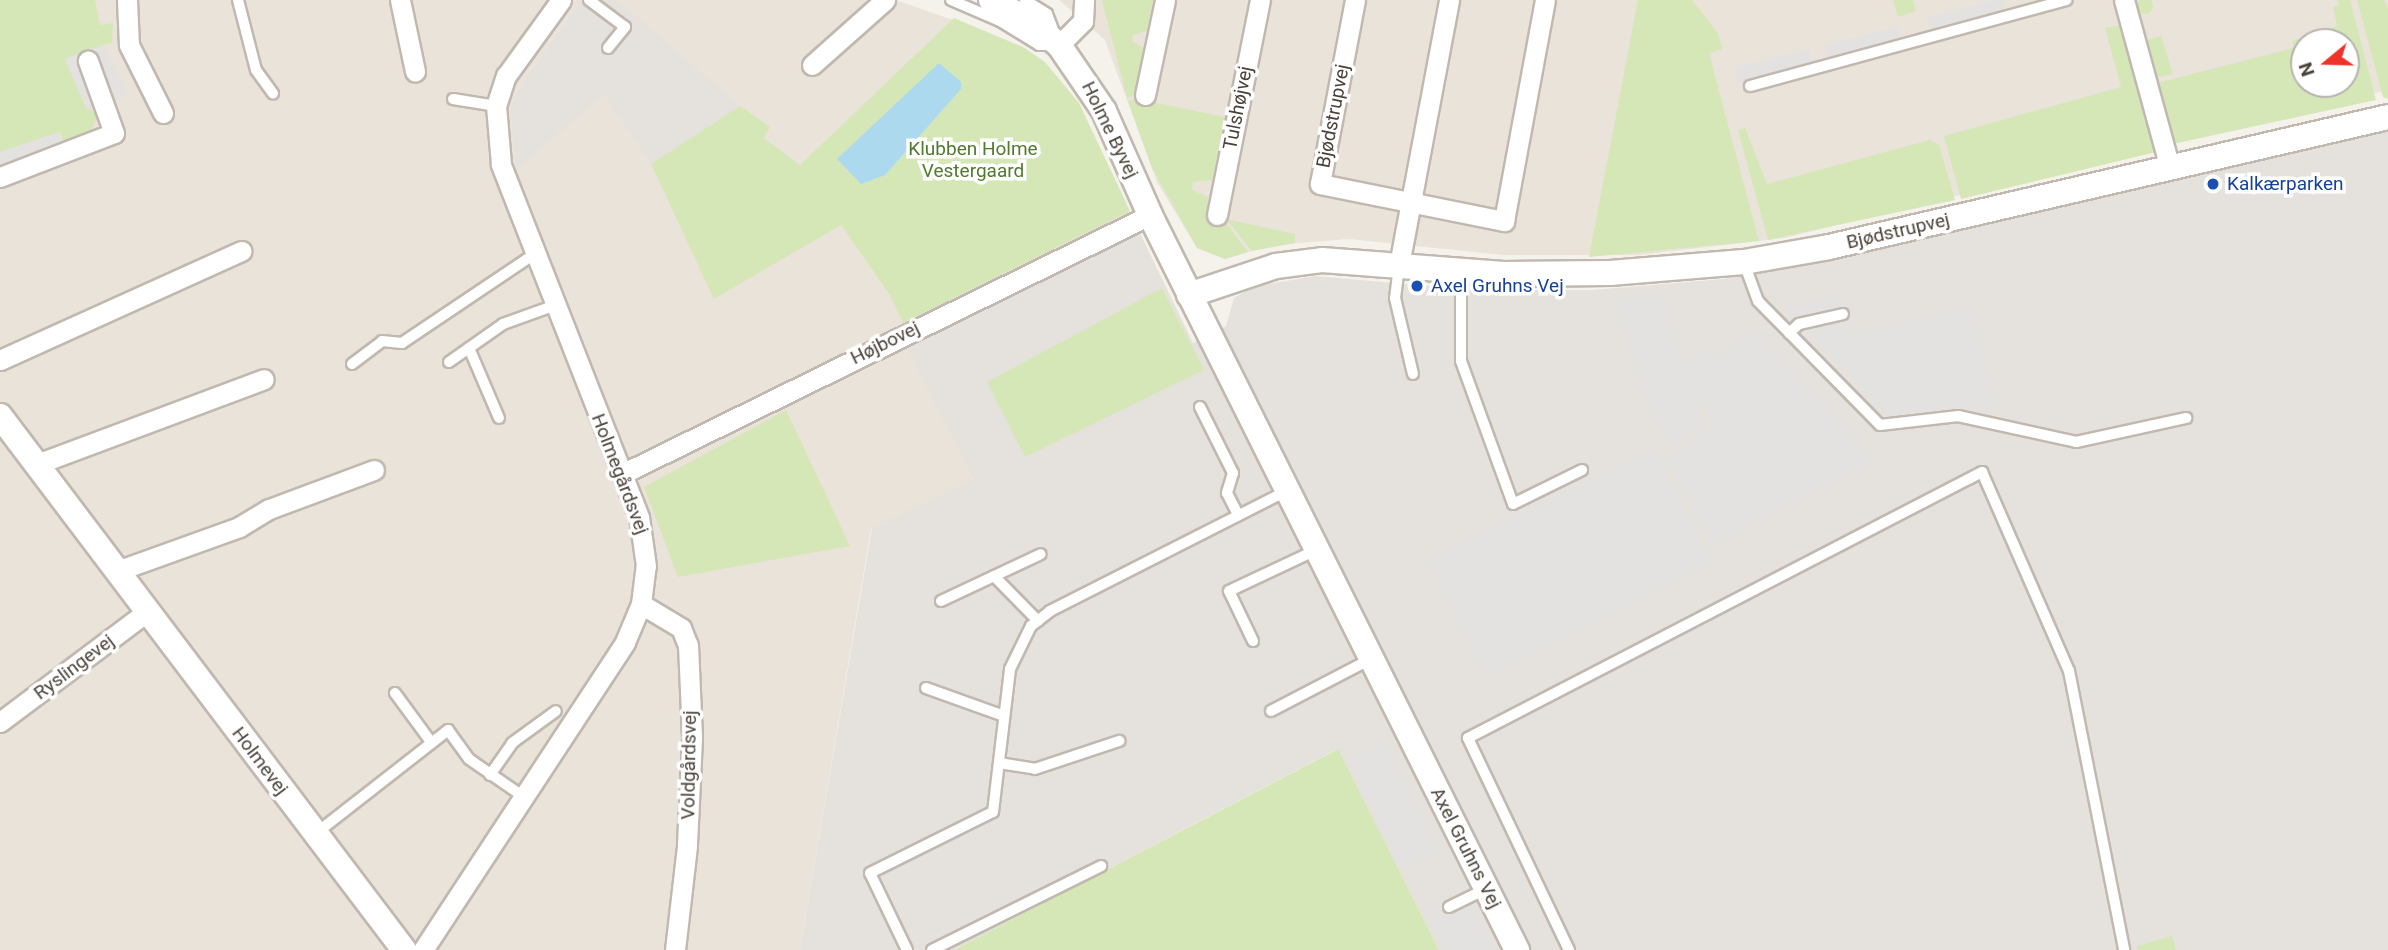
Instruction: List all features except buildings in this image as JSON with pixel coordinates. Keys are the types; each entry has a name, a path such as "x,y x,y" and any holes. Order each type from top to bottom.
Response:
{"street":[{"path":"127,0 129,45 163,113"},
{"path":"400,0 415,71"},
{"name":"Holmegårdsvej","path":"423,950 625,642 641,604 646,543 622,474 533,255 501,164 496,106 506,76 561,0"},
{"path":"812,65 885,0"},
{"name":"Holme Byvej","path":"991,0 1027,19 1059,45 1104,111 1189,295"},
{"path":"1059,45 1083,21 1084,0"},
{"path":"1145,95 1165,0"},
{"name":"Tulshøjvej","path":"1217,215 1259,0"},
{"name":"Bjødstrupvej","path":"1355,0 1320,184 1504,221 1545,0"},
{"path":"1399,265 1448,0"},
{"path":"2124,0 2170,168"},
{"path":"0,177 114,133 88,61"},
{"name":"Bjødstrupvej","path":"1189,295 1295,262 1461,270 1610,273 1744,262 1829,247 2388,117"},
{"name":"Højbovej","path":"622,474 1150,215"},
{"path":"0,360 241,251"},
{"name":"Axel Gruhns Vej","path":"1189,295 1517,950"},
{"path":"37,464 264,379"},
{"name":"Holmevej","path":"0,416 404,950"},
{"path":"117,571 239,527 270,509 374,470"},
{"name":"Voldgårdsvej","path":"641,604 681,628 688,645 692,738 687,846 675,950"},
{"name":"Ryslingevej","path":"0,722 148,611"}],"lane":[{"path":"238,0 256,70 273,93"},
{"path":"589,0 625,27 608,48"},
{"path":"951,0 1000,21 1039,45 1059,45 1047,14 1025,0"},
{"path":"1750,86 2067,0"},
{"path":"453,99 496,106"},
{"path":"352,364 382,341 402,343 533,255"},
{"path":"1744,262 1758,301 1880,425 1889,428 1958,416 2076,442 2186,418"},
{"path":"1399,265 1395,299 1413,374"},
{"path":"1461,270 1461,361 1513,504 1582,470"},
{"path":"449,362 503,324 553,306"},
{"path":"1789,333 1799,324 1843,314"},
{"path":"469,348 499,418"},
{"path":"1200,407 1233,473 1227,493 1238,515"},
{"path":"1569,950 1468,738 1982,472 2070,671 2124,950"},
{"path":"907,950 870,873 993,812 1004,716 1017,646 1038,621 1287,491"},
{"path":"1253,641 1229,591 1317,550"},
{"path":"941,601 1041,554"},
{"path":"994,576 1038,621"},
{"path":"1271,711 1371,659"},
{"path":"926,688 1004,716"},
{"path":"395,693 431,742"},
{"path":"489,775 512,743 556,711"},
{"path":"315,834 448,730 469,759 524,797"},
{"path":"999,763 1035,769 1119,741"},
{"path":"932,950 1101,866"},
{"path":"1449,907 1487,889"}],"shaded area":[{"path":"0,0 896,0 970,26 1067,99 1139,231 974,479 871,529 800,950 0,950"},
{"path":"582,0 617,0 740,106 651,164 604,94 516,170 511,111 516,93"},
{"path":"1059,0 2388,0 2388,90 2360,97 2360,28 2290,28 2290,98 2355,98 1784,238 1639,255 1503,255 1349,239 1272,245 1225,259 1197,248 1157,182 1105,40"},
{"path":"2002,0 2005,13 1931,33 1926,18"},
{"path":"1898,26 1902,40 1828,61 1823,46"},
{"path":"103,45 128,93 99,114 86,108 65,59"},
{"path":"1809,48 1813,63 1738,83 1734,68"},
{"path":"2388,131 2388,950 1439,950 1337,749 954,950 800,950 872,528 974,479 906,347 1139,231 1193,343 1226,326 1234,298 1256,286 1315,276 1473,290 1592,290 1724,279"},
{"path":"60,132 64,145 0,170 0,152"},
{"path":"1841,294 1851,335 1971,306 1996,412 1959,406 1888,418 1884,406 1877,407 1862,391 1858,379 1851,380 1848,369 1841,370 1826,354 1823,340 1815,342 1812,332 1806,333 1790,318 1787,308"},
{"path":"1662,295 1682,364 1706,349 1709,357 1732,351 1736,337 1749,331 1876,461 1711,545 1668,460 1713,425 1698,394 1693,398 1704,424 1673,447 1644,391 1615,299"},
{"path":"1654,448 1711,562 1486,677 1426,559"},
{"path":"1384,743 1438,849 1402,868 1349,761"},
{"path":"1465,893 1494,950 1445,950 1426,913"}],"green space":[{"path":"2142,-2 2148,-2 2153,6 2151,12 2142,14 2137,9 2137,3"},
{"path":"0,0 95,0 100,25 113,23 112,42 65,59 99,114 91,132 64,145 60,132 0,152"},
{"path":"1102,0 1153,0 1147,31 1133,35 1132,41 1143,48 1136,95 1127,98"},
{"path":"1638,0 1692,0 1718,33 1722,49 1710,53 1710,57 1759,241 1589,257"},
{"path":"1893,0 1913,0 1916,11 1898,17"},
{"path":"2338,0 2350,0 2357,28 2331,28 2337,26 2333,7 2339,5"},
{"path":"2357,0 2384,0 2388,9 2388,99 2383,97"},
{"name":"Klubben Holme Vestergaard","path":"954,18 1023,47 1045,62 1079,103 1130,211 903,323 890,295 841,225 714,299 651,164 740,106 770,127 764,138 800,165"},
{"path":"2122,25 2156,152 1961,199 1944,136 2121,87 2105,28"},
{"path":"2161,36 2173,74 2155,78 2145,41"},
{"path":"2360,38 2376,100 2173,144 2157,83 2290,49 2290,98 2360,98"},
{"path":"1137,99 1225,117 1212,180 1193,182 1192,190 1208,197 1208,217 1224,220 1248,252 1225,259 1197,248 1152,168 1128,101"},
{"path":"1745,128 1767,184 1930,140 1939,145 1955,200 1768,240 1738,130"},
{"path":"1226,219 1295,234 1295,243 1252,251"},
{"path":"1162,288 1204,370 1025,457 987,382"},
{"path":"786,410 850,546 678,577 644,487"},
{"path":"1338,749 1439,950 954,950"},
{"path":"2172,936 2176,950 2137,950 2137,946"}],"water":[{"path":"939,63 961,82 961,89 885,175 861,184 837,159"}],"place":[{"name":"Kalkærparken","path":"2213,184"},
{"name":"Axel Gruhns Vej","path":"1417,286"}]}
